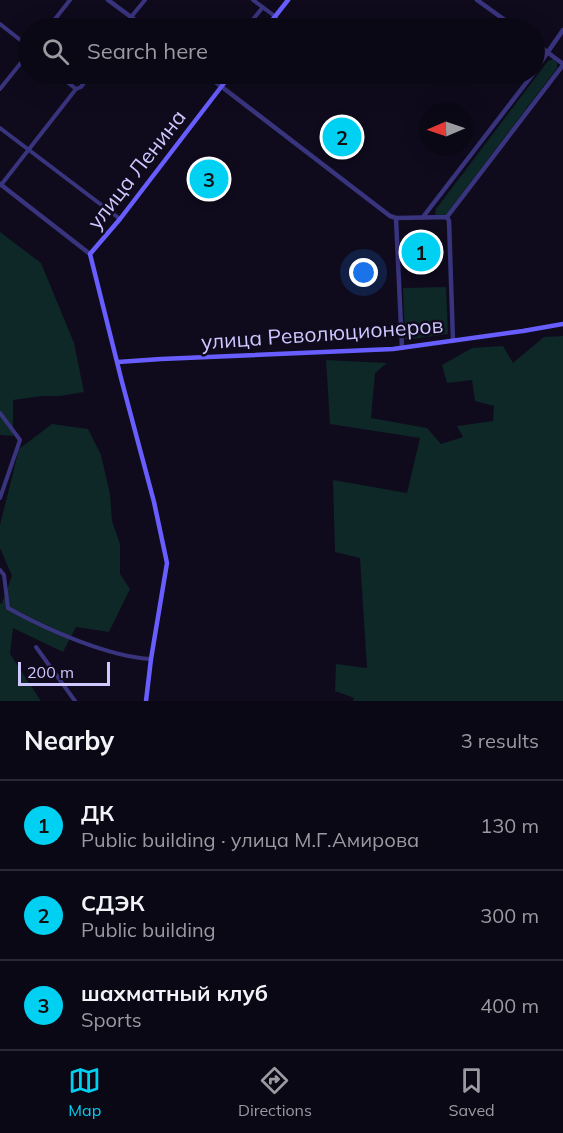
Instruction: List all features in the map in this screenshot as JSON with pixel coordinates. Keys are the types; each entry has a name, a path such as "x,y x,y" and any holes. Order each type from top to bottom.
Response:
{"main road":[{"path":"276,17 288,0"},
{"name":"улица Ленина","path":"146,701 167,563 154,502 90,254 120,219 221,86"},
{"name":"улица Революционеров","path":"118,362 402,348 523,332 563,324"}],"street":[{"path":"56,18 70,0"},
{"path":"108,0 131,17 145,0"},
{"path":"254,0 276,17"},
{"path":"477,0 502,18"},
{"path":"254,18 263,7"},
{"path":"0,24 18,38"},
{"path":"545,58 549,48 563,30"},
{"path":"447,217 563,64 545,49"},
{"path":"0,89 18,66"},
{"path":"70,84 76,89"},
{"path":"83,84 76,89 1,185 90,254"},
{"path":"423,217 526,84"},
{"path":"221,86 390,216 396,218 447,217"},
{"path":"0,128 120,219"},
{"path":"447,217 449,221 453,341"},
{"path":"396,218 402,348"},
{"path":"0,413 20,440 0,496"},
{"path":"0,570 4,575 8,608 94,646 139,659 151,659"},
{"path":"36,647 75,701"}],"green space":[{"path":"553,59 557,63 557,68 545,84 545,65"},
{"path":"531,84 545,84 445,216 439,217 435,214 436,209"},
{"path":"0,232 41,263 74,343 84,392 13,400 13,436 0,435"},
{"path":"446,287 448,334 405,340 403,288"},
{"path":"563,336 563,701 353,701 354,698 335,691 336,664 367,668 360,558 335,552 333,480 407,493 420,438 330,424 326,360 387,363 375,373 371,418 427,428 441,444 463,437 457,426 493,421 494,406 475,401 472,380 447,383 442,365 472,348 503,346 513,363 544,337"},
{"path":"52,424 88,429 101,455 110,494 112,521 120,544 120,574 130,589 109,632 76,627 63,652 13,628 10,654 41,701 0,701 0,604 12,576 0,548 0,525 19,449"}],"place":[{"name":"СДЭК","path":"342,137"},
{"name":"шахматный клуб","path":"209,179"},
{"name":"ДК","path":"421,252"}]}
